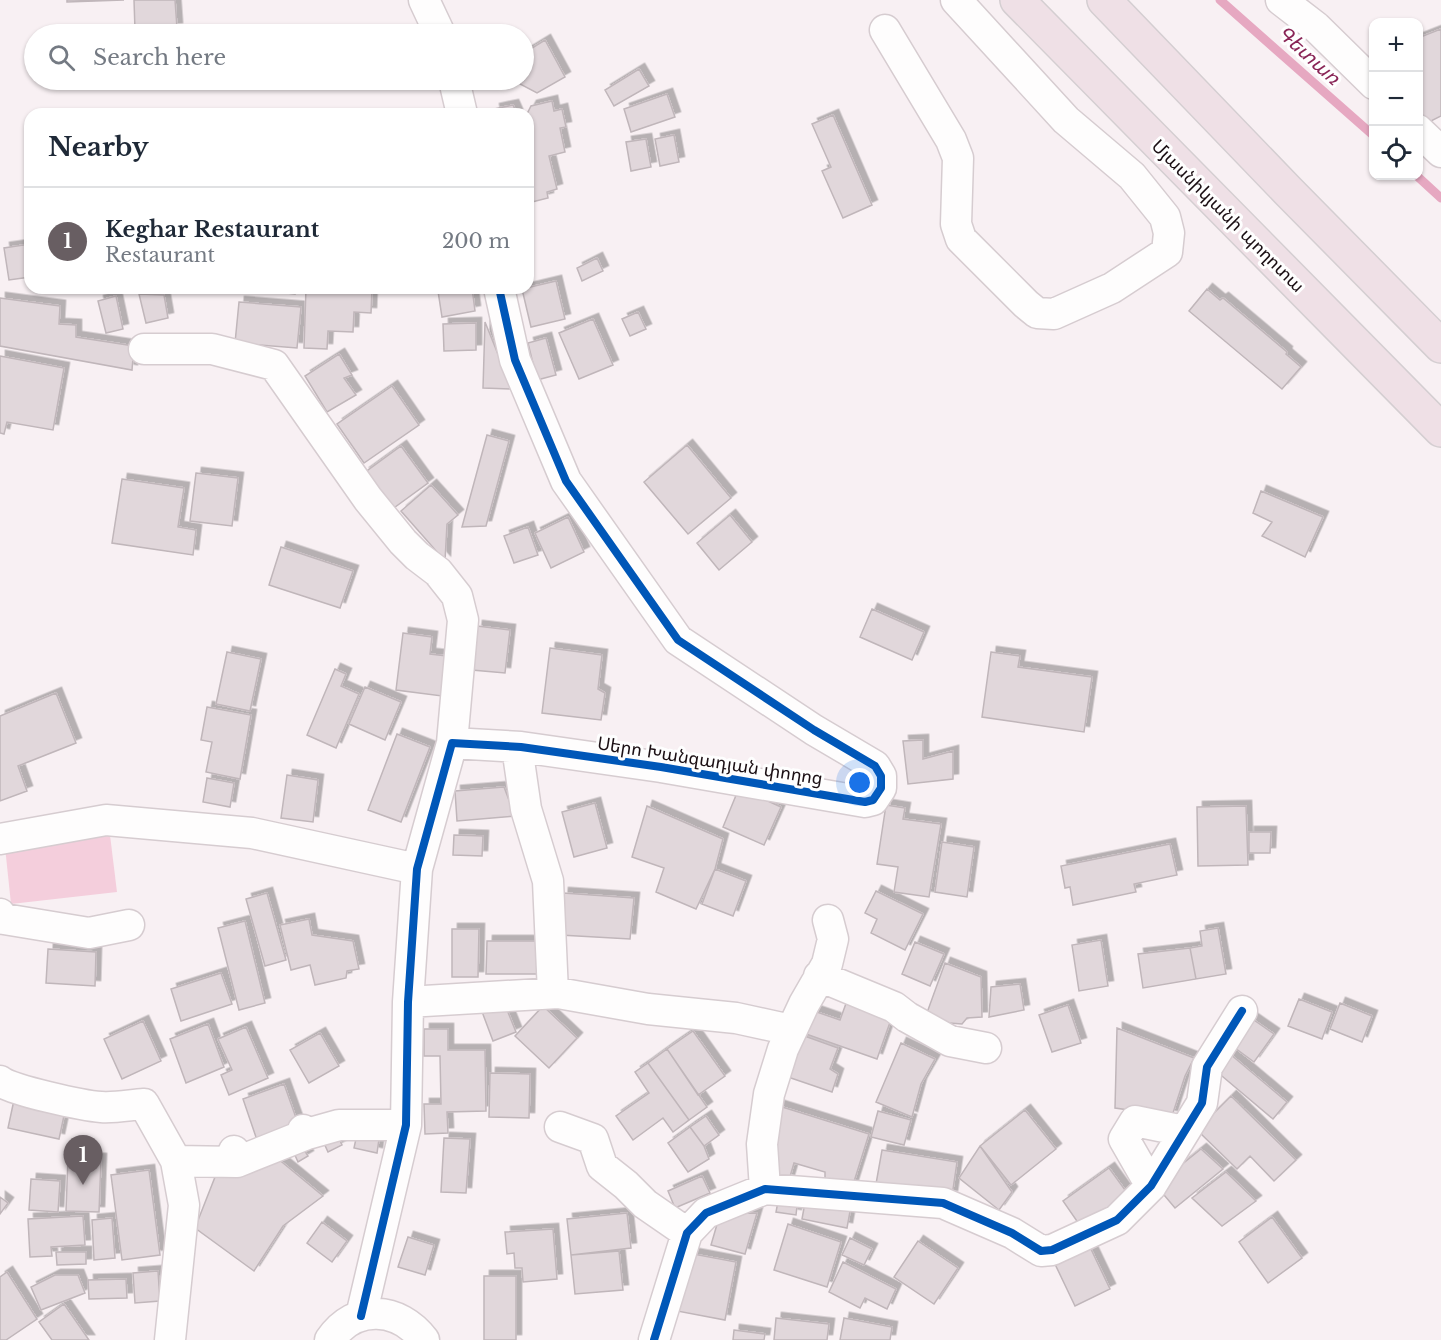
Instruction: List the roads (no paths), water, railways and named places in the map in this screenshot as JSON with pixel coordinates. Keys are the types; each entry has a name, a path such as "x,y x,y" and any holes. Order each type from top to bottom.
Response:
{"highway":[{"name":"Մյասնիկյանի պողոտա","path":"1017,0 1441,430"},
{"path":"1104,0 1441,346"}],"street":[{"path":"424,0 435,24"},
{"path":"885,30 951,140 958,158 956,224 961,239 1037,313 1054,314 1112,288 1167,252 1169,233 1165,217 1132,176 1066,120 956,0"},
{"path":"1281,0 1316,27 1369,79"},
{"path":"456,90 461,108"},
{"path":"1423,134 1441,152"},
{"name":"Սերո Խանզադյան փողոց","path":"452,743 517,747 661,767 865,802 873,800 882,786 880,772 869,761 814,730 678,640 566,481 515,360 500,294"},
{"path":"144,349 212,349 274,365 368,499 404,542 417,556 438,572 457,596 463,620 452,743 417,869 408,1002 406,1125 362,1316"},
{"path":"517,747 525,808 548,881 553,993"},
{"path":"0,839 106,820 252,833 417,869"},
{"path":"0,914 4,919 89,933 129,926"},
{"path":"765,1189 762,1144 769,1094 791,1030 827,964 833,939 828,920"},
{"path":"819,976 894,1007 907,1017 950,1041 986,1048"},
{"path":"408,1002 553,993 648,1010 736,1018 791,1030"},
{"path":"654,1340 687,1233 706,1213 765,1189 943,1203 1012,1233 1041,1251 1052,1250 1117,1220 1150,1186 1202,1103 1207,1067 1242,1011"},
{"path":"0,1081 6,1086 28,1092 100,1107 144,1104 176,1161 184,1205 170,1340"},
{"path":"1150,1186 1124,1139 1135,1121 1184,1131"},
{"path":"176,1161 235,1156 305,1132 339,1125 406,1125"},
{"path":"560,1127 593,1139 602,1166 645,1204 687,1233"},
{"path":"330,1340 336,1331 351,1320 362,1316 383,1314 399,1318 413,1327 424,1340"}],"waterway":[{"name":"Գետառ","path":"1220,0 1369,132"},
{"name":"Գետառ","path":"1421,180 1441,198"}],"place":[{"name":"Keghar Restaurant","path":"83,1185"}]}
